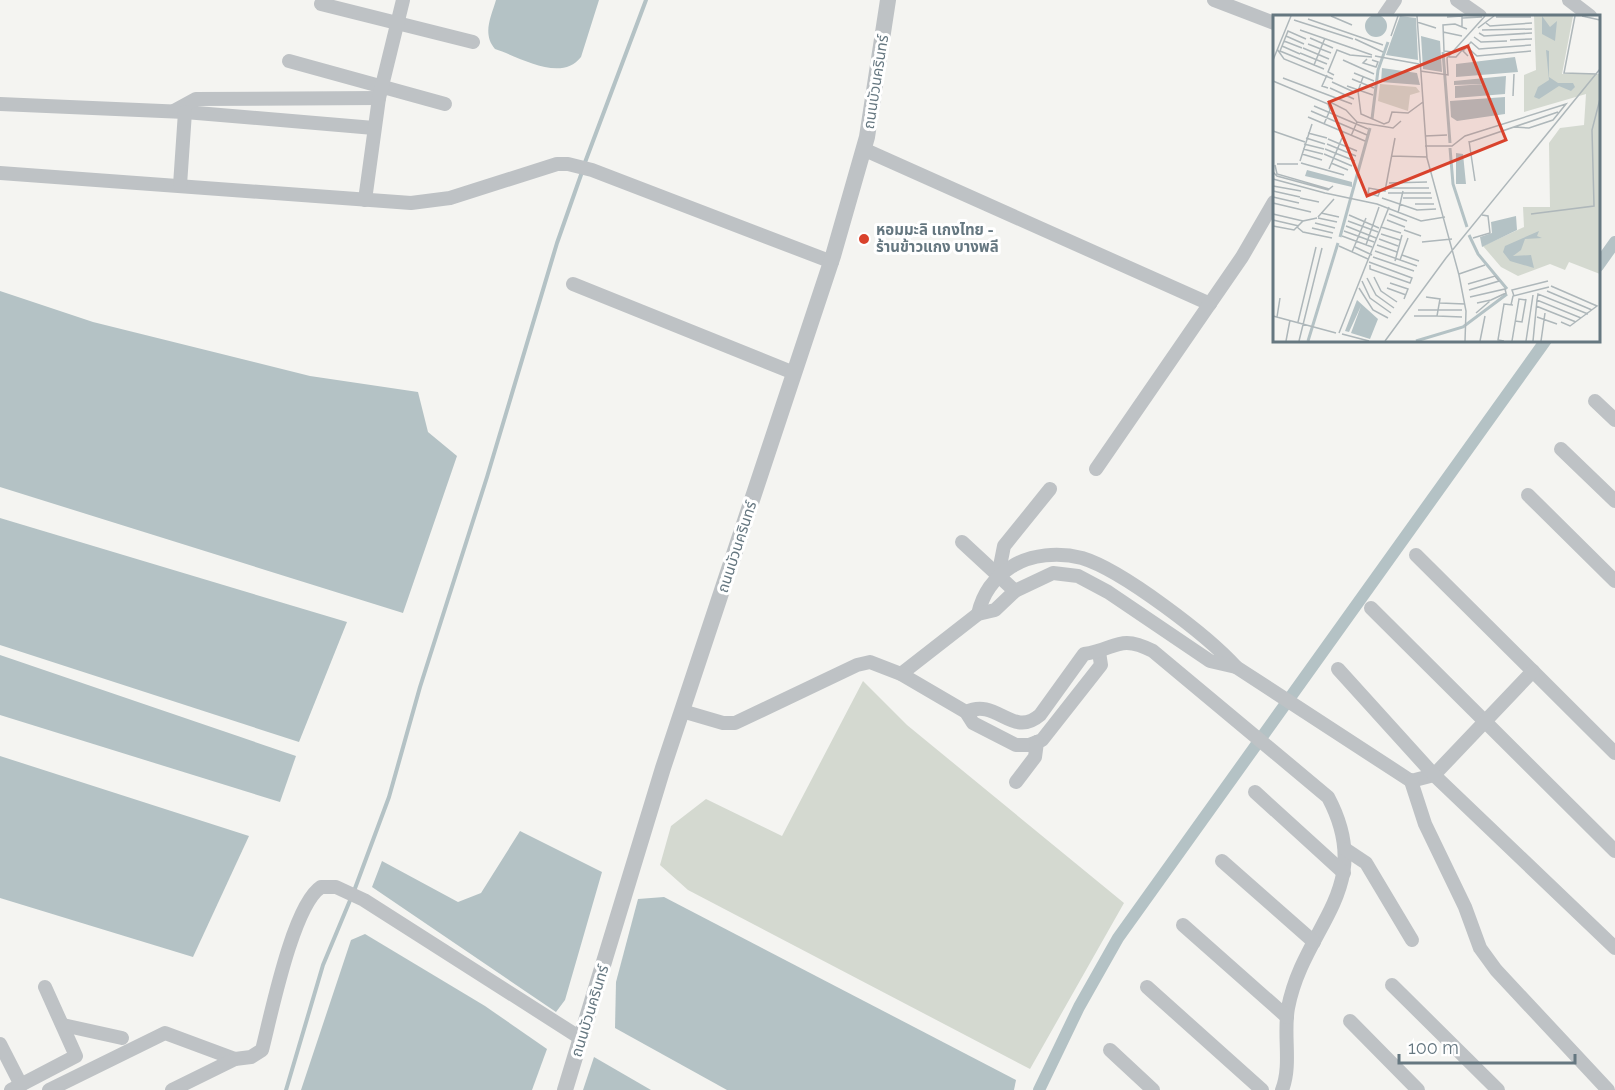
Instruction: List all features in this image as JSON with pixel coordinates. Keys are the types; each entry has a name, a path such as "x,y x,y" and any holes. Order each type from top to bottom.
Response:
{"street":[{"path":"365,200 380,93 403,0"},
{"name":"ถนนบัวนครินทร์","path":"565,1090 631,870 682,711 832,262 863,149 883,44 888,0"},
{"path":"1214,0 1273,22"},
{"path":"1385,15 1395,0"},
{"path":"1569,0 1589,15"},
{"path":"1460,1 1479,15"},
{"path":"321,4 473,42"},
{"path":"289,61 380,93 445,104"},
{"path":"179,112 196,99 380,93"},
{"path":"0,104 179,112 374,128"},
{"path":"179,112 180,185"},
{"path":"863,149 1210,304"},
{"path":"0,173 365,200 430,202 557,165 576,165 832,262"},
{"path":"1096,469 1210,304 1273,205"},
{"path":"573,284 794,373"},
{"path":"1595,401 1615,420"},
{"path":"1561,449 1615,501"},
{"path":"998,576 1004,546 1050,489"},
{"path":"1528,495 1615,581"},
{"path":"962,542 1015,591"},
{"path":"978,614 982,598 998,576 1022,560 1051,554 1082,558 1119,575 1218,648 1236,667 1310,713 1411,781 1425,824 1465,908 1480,948 1496,970 1608,1090"},
{"path":"1416,555 1615,753"},
{"path":"901,674 939,647 978,614 995,610 1015,591 1053,573 1078,576 1108,592 1210,662 1236,667"},
{"path":"1108,592 1119,575"},
{"path":"1371,608 1615,851"},
{"path":"966,712 976,707 986,709 1021,725 1031,723 1040,715 1084,654 1099,652 1113,643 1138,644 1146,647 1328,797 1341,827 1345,849 1344,873 1336,903 1301,964 1287,1017 1286,1077 1282,1090"},
{"path":"682,711 723,723 735,723 856,665 870,662 901,674 966,712 973,723 1001,738 1016,745 1029,745 1047,734 1101,665 1099,652"},
{"path":"1338,669 1434,775 1615,948"},
{"path":"1411,781 1434,775 1533,671"},
{"path":"1001,738 1009,719"},
{"path":"1016,782 1035,757 1037,742"},
{"path":"1255,792 1344,873"},
{"path":"1345,849 1365,863 1412,940"},
{"path":"1222,861 1314,942"},
{"path":"172,1090 235,1059 251,1057 261,1050 298,921 308,898 321,887 330,886 364,900 582,1039"},
{"path":"1183,925 1287,1017"},
{"path":"1392,986 1498,1090"},
{"path":"0,1044 16,1087 76,1056 45,987"},
{"path":"1147,987 1263,1090"},
{"path":"1350,1021 1418,1090"},
{"path":"63,1025 122,1038"},
{"path":"49,1090 165,1034 235,1059"},
{"path":"1110,1050 1153,1090"}],"shaded area":[{"path":"496,0 599,0 581,57 573,64 563,68 552,68 528,62 495,49 488,31"},
{"path":"0,291 93,322 310,376 418,392 428,432 457,456 403,613 0,487"},
{"path":"0,518 347,622 299,742 0,645"},
{"path":"0,655 296,756 280,802 0,715"},
{"path":"863,681 907,725 1124,903 1030,1069 688,890 660,865 671,826 706,799 782,836"},
{"path":"0,756 249,836 193,957 0,898"},
{"path":"520,831 602,872 565,1000 556,1012 372,887 382,861 458,902 481,893"},
{"path":"664,897 1016,1080 1014,1090 727,1090 615,1028 616,982 638,899"},
{"path":"365,934 485,1006 547,1049 532,1090 301,1090 351,940"},
{"path":"594,1057 651,1090 583,1090"}],"waterway":[{"path":"584,165 646,0"},
{"path":"354,891 389,797 420,687 487,477 557,243 582,172"},
{"path":"1600,263 1615,242"},
{"path":"1039,1090 1079,1007 1118,938 1545,342"},
{"path":"286,1090 323,965 351,898"}],"place":[{"name":"หอมมะลิ เเกงไทย - ร้านข้าวแกง บางพลี","path":"864,239"}]}
